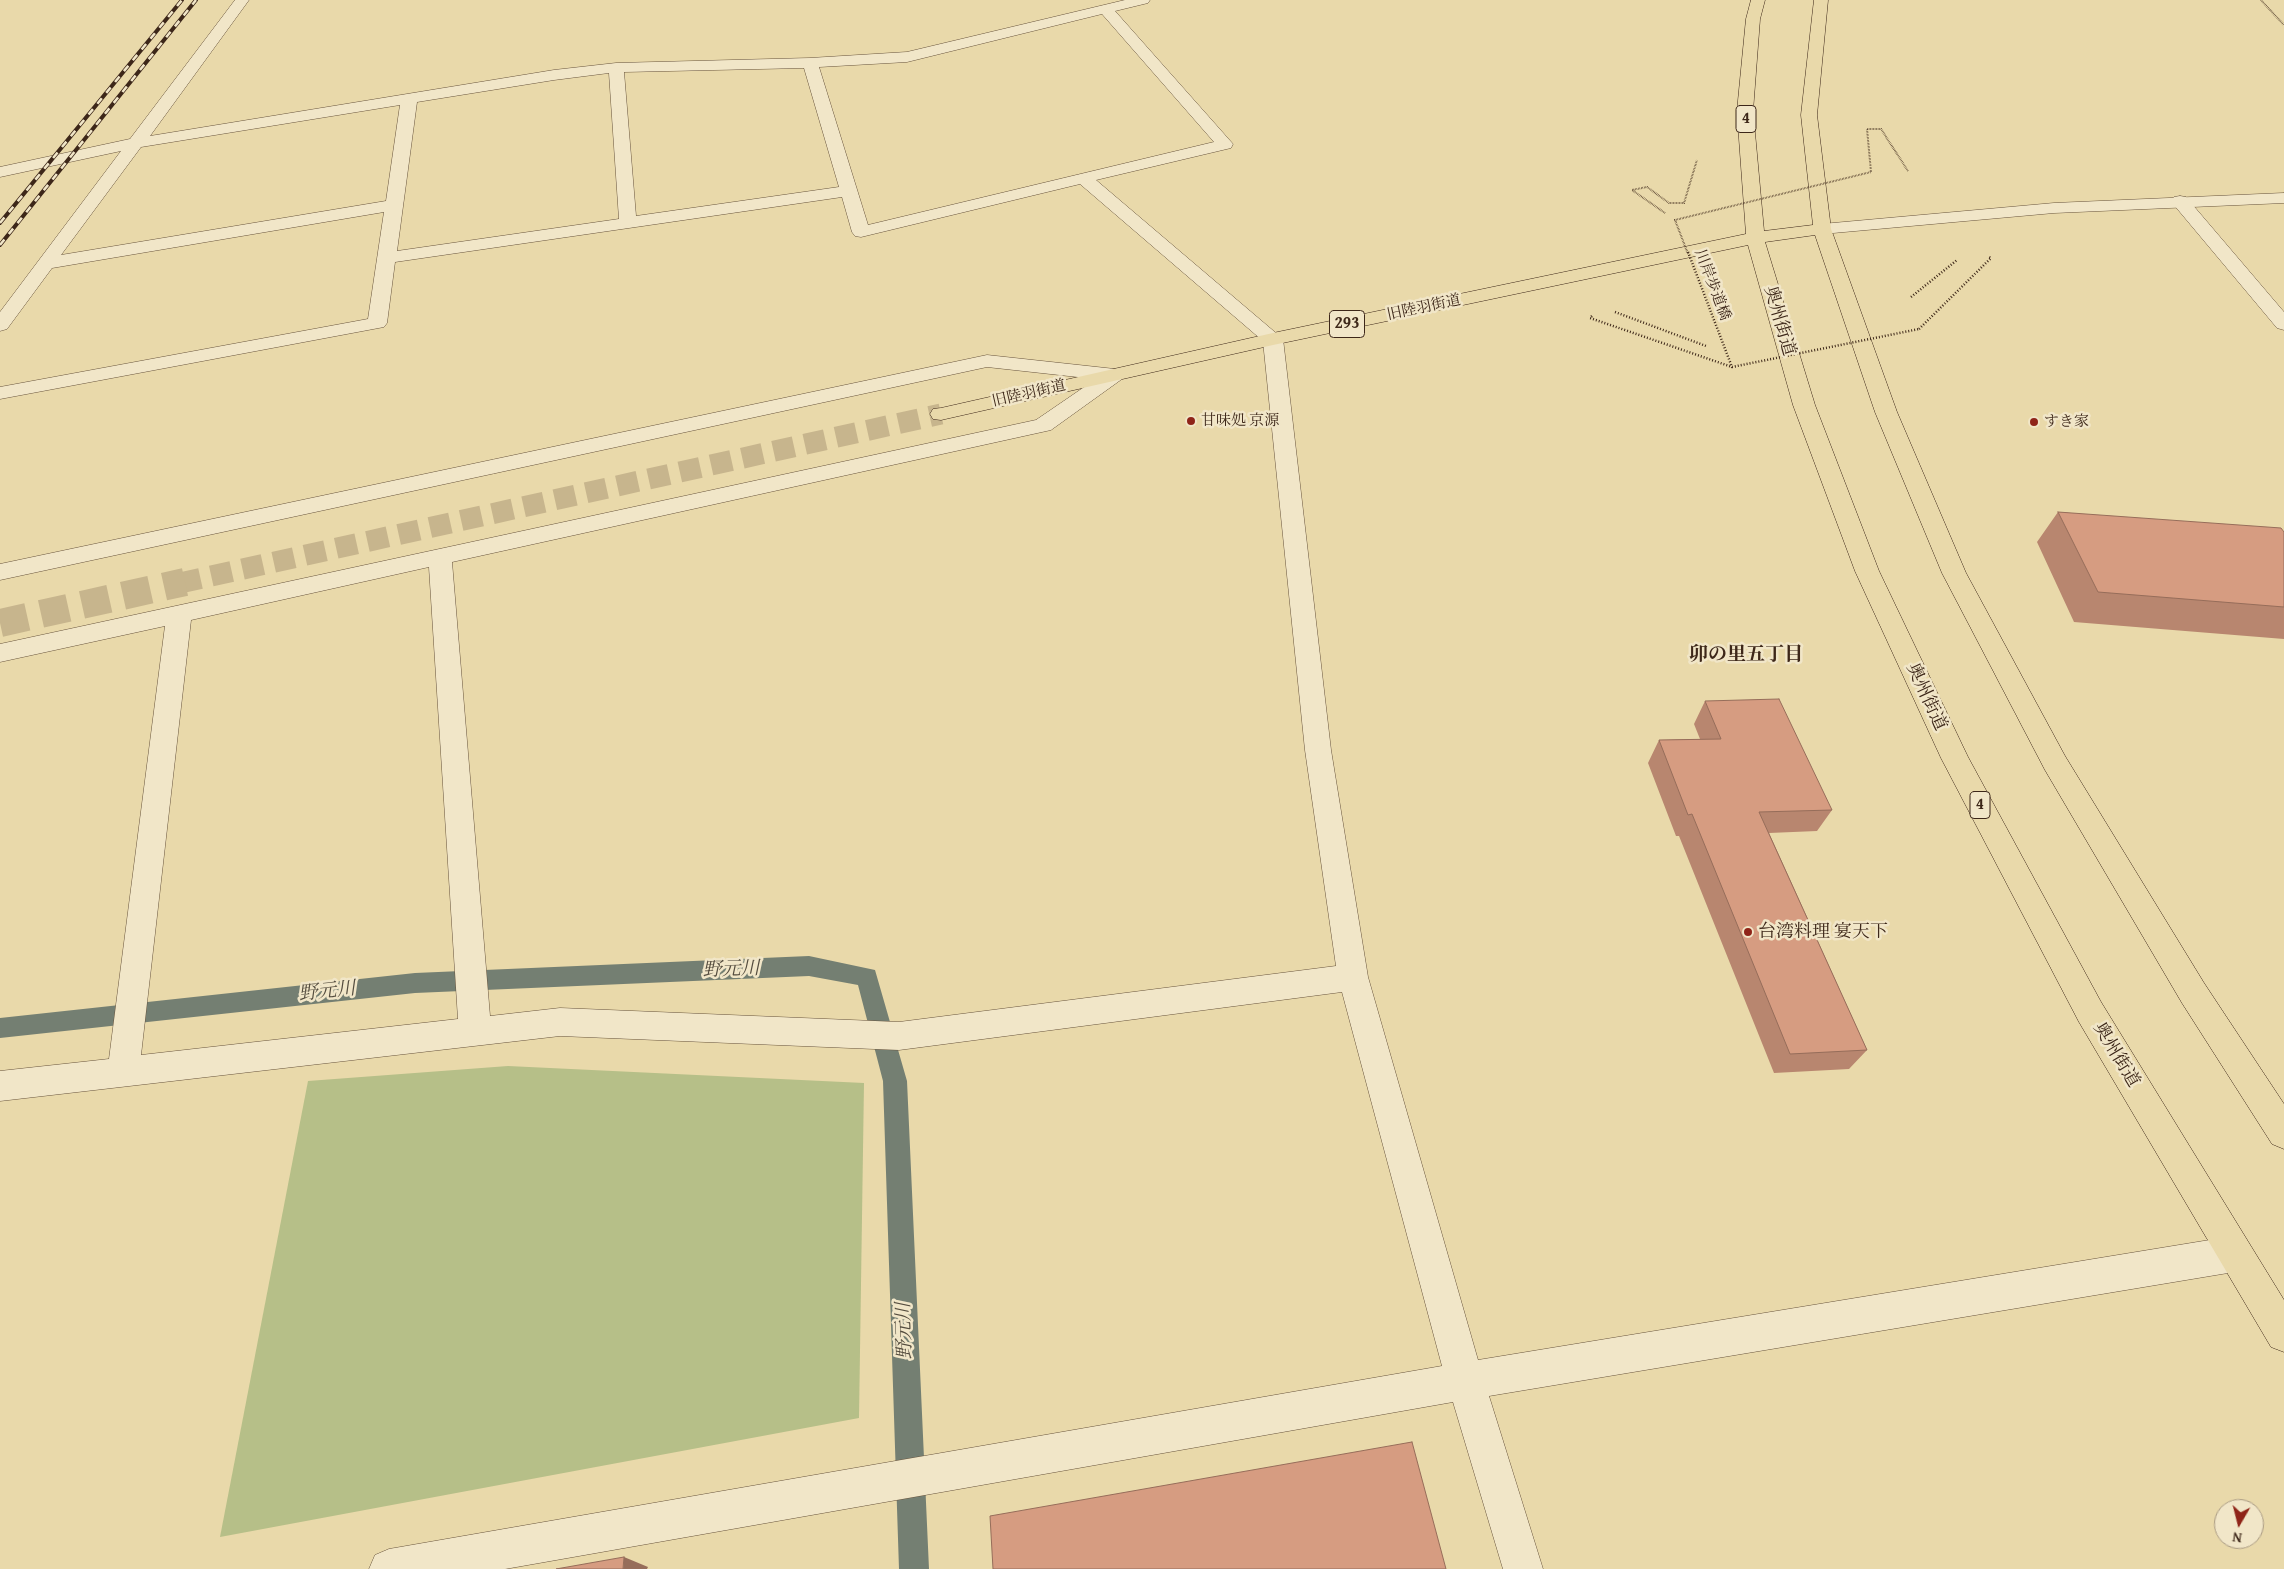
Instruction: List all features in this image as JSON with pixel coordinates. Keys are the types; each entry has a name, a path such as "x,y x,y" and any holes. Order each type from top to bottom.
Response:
{"highway":[{"name":"奥州街道","path":"1758,0 1753,19 1745,111 1755,238 1804,405 1867,571 1955,758 2090,1012 2234,1254 2284,1334"},
{"path":"1821,0 1809,115 1822,229 1886,412 1954,573 2055,763 2193,993 2284,1133"},
{"name":"旧陸羽街道","path":"941,414 1273,339 1755,238 1822,229"}],"street":[{"path":"0,325 48,264 134,143 242,0"},
{"path":"0,172 134,143 409,100 554,75 616,68 810,63 907,56 1143,0"},
{"path":"810,63 861,232 1225,144 1105,9"},
{"path":"616,68 628,223"},
{"path":"0,393 377,323 409,100"},
{"path":"1084,179 1273,339 1318,750 1353,977 1465,1381 1523,1569"},
{"path":"386,258 849,191"},
{"path":"1822,229 2054,208 2180,201 2284,198"},
{"path":"2180,201 2284,324"},
{"path":"48,264 394,205"},
{"path":"0,572 987,361 1115,375"},
{"path":"0,653 1043,425 1115,375"},
{"path":"440,557 475,1032"},
{"path":"123,1072 179,614"},
{"path":"0,1086 560,1022 899,1036 1353,977"},
{"path":"389,1569 1465,1381 2234,1254"}],"path":[{"path":"2261,0 2284,25"},
{"path":"1697,160 1684,203 1669,204 1647,187 1632,190 1675,220 1871,172 1866,128 1881,130 1908,171"},
{"name":"川岸歩道橋","path":"1675,220 1732,367"},
{"path":"1595,312 1590,318 1732,367 1920,328 1991,258 1984,255"},
{"path":"1911,297 1962,256"},
{"path":"1609,309 1706,346"}],"green space":[{"path":"508,1066 864,1083 859,1418 220,1537 308,1081"}],"building":[{"path":"2058,512 2281,528 2284,532 2284,607 2098,592"},
{"path":"1779,699 1832,810 1759,812 1867,1050 1790,1054 1692,814 1688,815 1659,740 1721,739 1705,701"},
{"path":"1412,1442 1446,1569 993,1569 990,1516"},
{"path":"624,1557 623,1569 556,1569"}],"waterway":[{"name":"野元川","path":"0,1028 415,983 809,966 867,977 895,1081 914,1569"}],"tunnel":[{"path":"180,583 941,414"},
{"path":"0,623 185,582"}],"railway":[{"path":"0,223 182,0"},
{"path":"0,245 196,0"}],"place":[{"name":"甘味処 京源","path":"1191,421"},
{"name":"すき家","path":"2034,422"},
{"name":"台湾料理 宴天下","path":"1748,932"}],"district":[{"name":"卯の里五丁目","path":"1746,655"}]}
